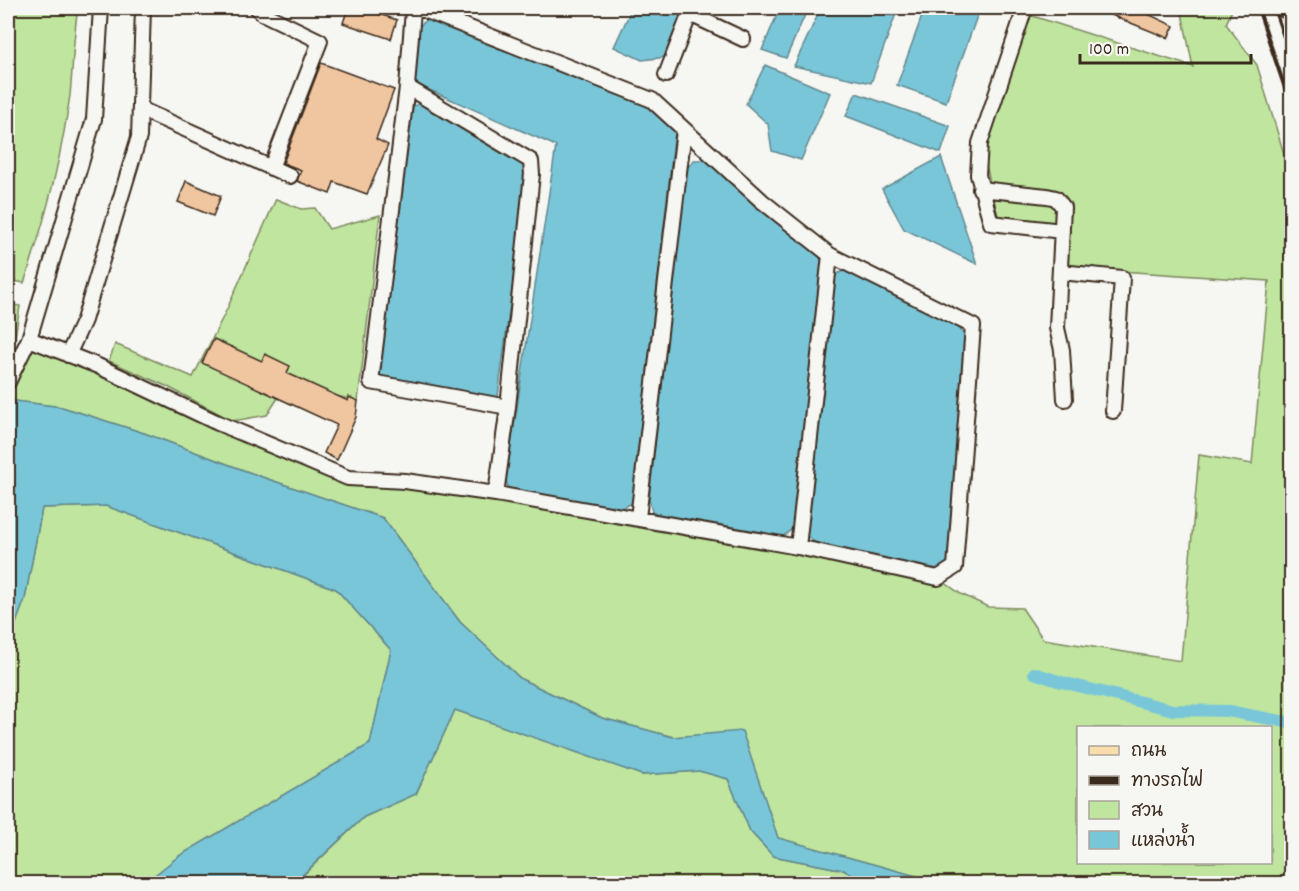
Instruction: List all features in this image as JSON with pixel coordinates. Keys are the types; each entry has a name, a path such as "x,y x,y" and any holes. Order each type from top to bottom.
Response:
{"main road":[{"path":"1284,8 1292,11"}],"street":[{"path":"8,381 29,339 94,119 101,8"},
{"path":"68,355 84,320 139,136 143,8"},
{"path":"257,8 261,13 320,41 271,168"},
{"path":"1025,8 980,143 978,169 980,189 990,223 1062,231"},
{"path":"29,339 98,366 218,423 348,478 405,481 638,518 798,548 938,578 955,567 973,326 830,255 762,201 652,100 424,10 412,10 407,87 371,382 508,407"},
{"path":"666,75 691,11 743,39"},
{"path":"407,87 531,161 532,174 508,407 496,494"},
{"path":"140,109 290,176"},
{"path":"638,518 684,130"},
{"path":"980,189 1056,198 1063,207 1057,328 1062,350 1065,399"},
{"path":"798,548 830,255"},
{"path":"1060,272 1122,278 1113,411"}],"green space":[{"path":"8,8 78,8 70,95 51,190 24,283 9,280 8,288"},
{"path":"1181,8 1233,8 1226,24 1257,65 1291,177 1291,883 926,883 927,879 778,838 742,732 673,737 602,718 521,679 460,622 383,518 262,477 144,433 62,407 15,401 8,395 8,382 29,339 348,478 405,481 938,578 961,594 988,607 1022,608 1043,639 1181,661 1199,455 1252,464 1269,281 1060,267 1060,225 999,221 982,147 1023,13 1193,67"},
{"path":"276,199 301,209 315,208 329,229 380,215 358,401 337,396 326,420 278,398 267,415 233,421 166,386 109,361 115,344 193,377 227,309"},
{"path":"8,304 20,306 12,355 8,364"},
{"path":"106,506 336,589 391,650 370,744 179,856 145,883 8,884 8,644 25,599 42,508"},
{"path":"455,710 642,775 699,771 728,779 750,831 773,856 844,870 866,883 294,884 364,817 416,794"}],"water":[{"path":"632,8 684,8 666,57 642,60 614,47"},
{"path":"780,8 808,8 786,58 762,50"},
{"path":"821,8 898,8 871,83 794,66"},
{"path":"925,8 980,8 946,102 897,85"},
{"path":"428,18 648,103 675,131 632,503 619,510 509,492 506,480 556,146 414,83 413,66 418,28"},
{"path":"765,65 830,93 801,160 772,151 768,124 746,104"},
{"path":"856,93 950,126 941,153 846,116"},
{"path":"427,104 524,163 527,175 498,396 490,397 379,377 409,116 412,107"},
{"path":"941,157 977,264 904,229 882,189"},
{"path":"694,160 707,160 816,251 822,262 793,528 781,538 653,516 649,499 686,169"},
{"path":"849,269 958,327 966,337 950,560 942,570 818,545 806,535 834,275"},
{"path":"15,401 62,407 144,433 262,477 383,518 460,622 521,679 602,718 673,737 742,731 778,838 927,879 926,883 866,883 844,870 773,856 750,831 728,779 699,771 642,775 455,710 416,794 364,817 294,883 145,883 179,856 370,744 391,650 336,589 106,506 42,508 25,599 8,644 8,412"}],"building":[{"path":"348,8 378,8 376,13 397,20 391,39 343,23"},
{"path":"1094,8 1135,8 1174,26 1168,38"},
{"path":"321,63 394,90 376,139 388,145 367,194 334,182 330,194 297,181 301,170 283,163"},
{"path":"186,181 221,196 213,216 178,202"},
{"path":"214,339 262,361 265,354 290,366 287,373 348,401 349,397 358,401 356,417 337,460 324,453 337,425 202,363"}],"waterway":[{"path":"1034,673 1173,710 1228,711 1292,723"}],"railway":[{"path":"1258,8 1292,109"},
{"path":"1274,8 1292,60"}]}
